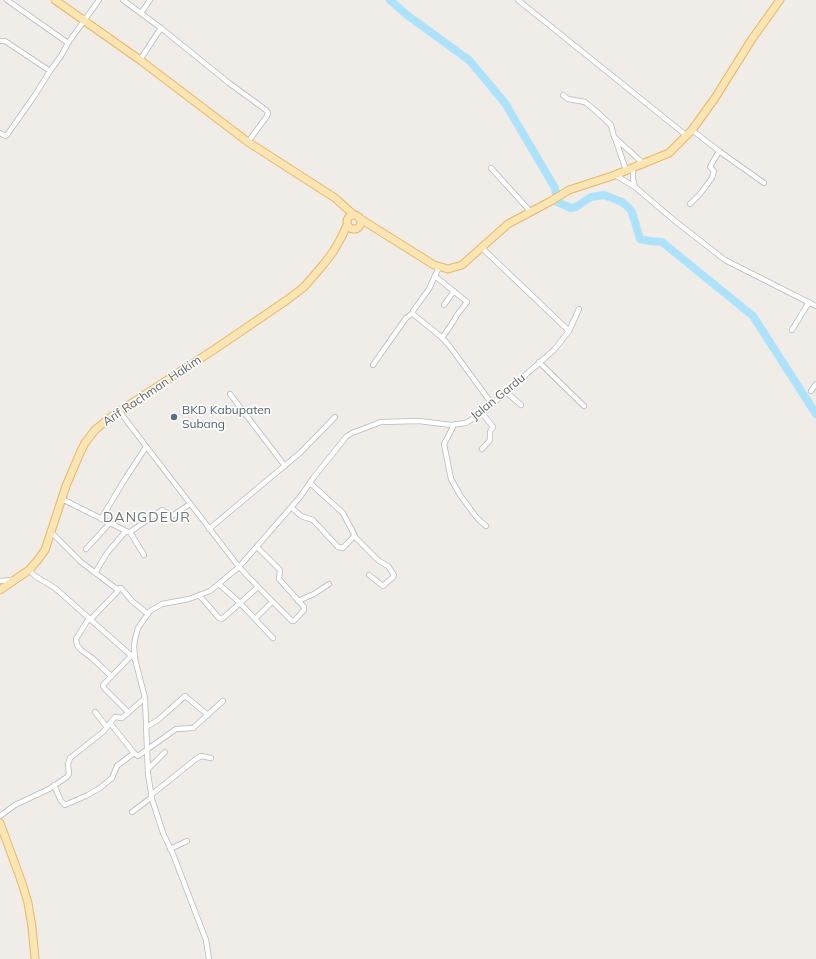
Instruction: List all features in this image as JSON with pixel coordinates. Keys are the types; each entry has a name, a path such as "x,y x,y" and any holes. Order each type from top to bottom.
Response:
{"main road":[{"path":"55,0 140,60 248,142 335,198 342,204 358,219 358,229 349,225 342,204"},
{"path":"349,225 349,216 372,225 439,267 448,268 462,265 508,224 530,211 569,190 615,175 669,153 692,130 715,98 752,39 780,0"},
{"name":"Arif Rachman Hakim","path":"0,590 28,570 45,550 62,499 80,453 85,443 95,430 119,411 287,300 312,279 324,265 349,225"},
{"path":"0,823 28,902 35,959"}],"street":[{"path":"7,0 68,43"},
{"path":"0,133 5,136 7,135 61,56 68,43 99,0"},
{"path":"123,0 266,110 268,113 267,116 248,142"},
{"path":"141,13 150,0"},
{"path":"518,0 687,136"},
{"path":"140,60 161,28"},
{"path":"0,41 5,41 50,71"},
{"path":"563,95 568,99 586,103 611,125 614,137 629,169 635,187"},
{"path":"692,130 719,152 764,183"},
{"path":"614,137 644,164"},
{"path":"690,204 712,178 714,172 710,167 719,152"},
{"path":"491,168 530,211"},
{"path":"615,175 635,187 675,221 725,260 816,306"},
{"path":"481,247 569,331"},
{"path":"373,365 406,318 413,313 429,288 439,267"},
{"path":"435,276 467,301 442,338"},
{"path":"444,305 454,291"},
{"path":"792,330 809,302"},
{"name":"Jalan Gardu","path":"148,614 156,606 199,595 210,591 219,584 256,547 292,507 348,435 376,423 419,421 454,425 466,423 482,413 554,350 569,331 579,309"},
{"path":"413,313 442,338 492,404"},
{"path":"539,362 584,406"},
{"path":"811,391 816,384"},
{"path":"506,392 521,405"},
{"path":"230,394 285,466"},
{"path":"119,411 237,565 272,602 293,621 304,609 279,579 280,570 256,547"},
{"path":"482,413 493,427 490,433 490,440 482,449"},
{"path":"209,529 285,466 335,417"},
{"path":"454,425 444,444 451,479 460,495 477,518 486,526"},
{"path":"101,519 146,447"},
{"path":"310,483 343,513 354,536 379,561 388,566 394,575 386,585 383,586 369,575"},
{"path":"62,499 128,532 144,555"},
{"path":"95,573 107,553 128,532 162,510 172,516 190,504"},
{"path":"292,507 301,516 313,520 338,547 343,548 354,536"},
{"path":"86,548 110,523"},
{"path":"51,532 79,560 117,589 121,588 132,601 148,614 138,628 134,646 134,656 145,698 148,769 152,796 163,833 206,940 209,959"},
{"path":"28,570 55,588 89,619 134,656"},
{"path":"0,581 12,580"},
{"path":"219,584 240,603 273,638"},
{"path":"298,601 314,594 329,584"},
{"path":"199,595 221,618 223,618 258,587"},
{"path":"111,676 81,650 77,645 76,639 89,619 118,592 117,589"},
{"path":"255,619 272,602"},
{"path":"128,712 103,687 111,676 134,656"},
{"path":"146,727 158,720 184,696 208,715"},
{"path":"0,816 15,805 49,789 68,775 68,764 70,758 103,732 108,724 116,717 122,718 145,698"},
{"path":"95,712 137,756 176,729 193,728 223,701"},
{"path":"148,769 165,752"},
{"path":"54,785 60,801 65,805 100,788 112,778 117,766 134,753"},
{"path":"132,812 196,758 200,756 211,758"},
{"path":"170,849 187,841"}],"waterway":[{"path":"390,0 407,15 469,60 505,103 555,188 557,202 571,208 576,207 591,197 604,195 622,202 632,212 640,239 662,242 753,316 816,414"}],"place":[{"name":"BKD Kabupaten Subang","path":"174,417"}],"district":[{"name":"DANGDEUR","path":"147,518"}]}
